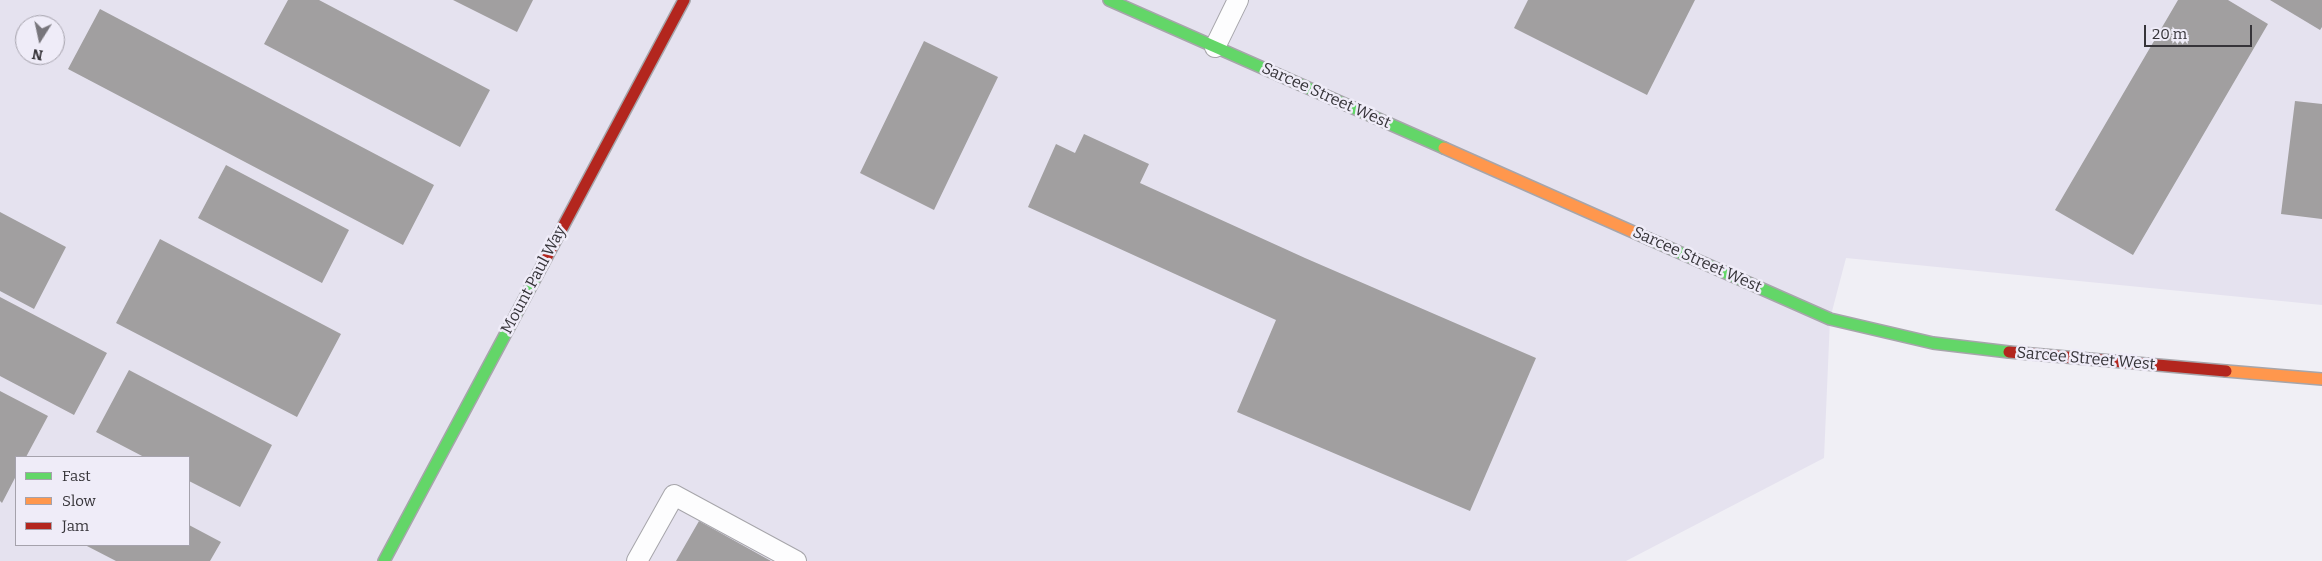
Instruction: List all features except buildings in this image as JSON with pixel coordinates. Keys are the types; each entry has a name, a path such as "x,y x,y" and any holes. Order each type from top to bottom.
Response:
{"street":[{"name":"Mount Paul Way","path":"384,561 684,0"},
{"name":"Sarcee Street West","path":"1109,0 1830,319 1933,343 2037,356 2322,379"}],"lane":[{"path":"1215,47 1238,0"},
{"path":"637,561 674,495 796,561"}],"shaded area":[{"path":"0,0 2322,0 2322,305 1846,258 1830,319 1824,458 1626,561 0,561"}],"traffic: fast":[{"path":"1109,0 1444,148"},
{"path":"1649,239 1830,319 1933,343 2009,352"},
{"path":"384,561 543,264"}],"traffic: slow":[{"path":"1444,148 1649,239"},
{"path":"2226,371 2322,379"}],"traffic: jam":[{"path":"543,264 684,0"},
{"path":"2009,352 2226,371"}]}
